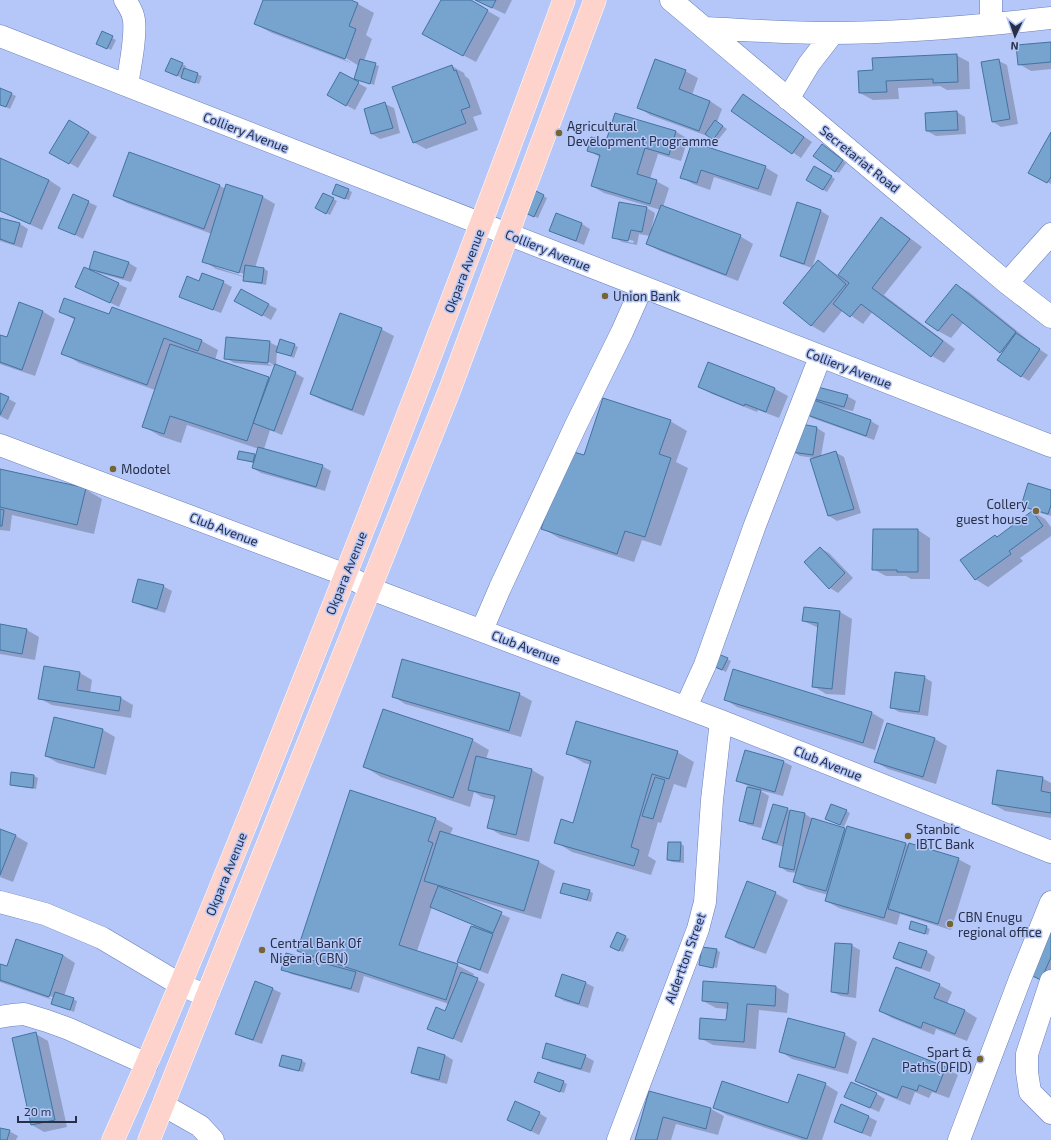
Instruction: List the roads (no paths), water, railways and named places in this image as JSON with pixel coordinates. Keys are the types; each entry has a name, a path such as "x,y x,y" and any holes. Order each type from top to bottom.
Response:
{"main road":[{"name":"Okpara Avenue","path":"113,1140 181,985 346,575 482,223 564,0"},
{"path":"149,1140 450,389 595,0"}],"street":[{"path":"125,0 130,7 134,18 127,85"},
{"name":"Secretariat Road","path":"671,0 788,100 1051,317"},
{"path":"991,0 991,24"},
{"path":"704,28 833,33 991,24 1051,18"},
{"path":"788,100 809,64 833,33"},
{"name":"Colliery Avenue","path":"0,36 1051,446"},
{"path":"1008,283 1051,234"},
{"path":"482,630 511,564 642,287"},
{"path":"686,707 705,666 754,525 820,357"},
{"name":"Club Avenue","path":"0,445 346,575 371,588 686,707 1051,852"},
{"name":"Aldertton Street","path":"618,1140 698,929 704,902 712,800 721,721"},
{"path":"0,902 45,914 102,938 181,985 207,996"},
{"path":"959,1140 1051,902"},
{"path":"1051,981 1028,1054 1026,1072 1030,1092 1051,1113"},
{"path":"0,1017 24,1014 47,1021 69,1029 147,1064"},
{"path":"163,1105 200,1126 210,1135 213,1140"}],"place":[{"name":"Agricultural Development Programme","path":"559,133"},
{"name":"Union Bank","path":"605,296"},
{"name":"Modotel","path":"113,469"},
{"name":"Collery guest house","path":"1036,511"},
{"name":"Stanbic IBTC Bank","path":"908,836"},
{"name":"CBN Enugu regional office","path":"950,924"},
{"name":"Central Bank Of Nigeria (CBN)","path":"262,950"},
{"name":"Spart & Paths(DFID)","path":"980,1059"}]}
